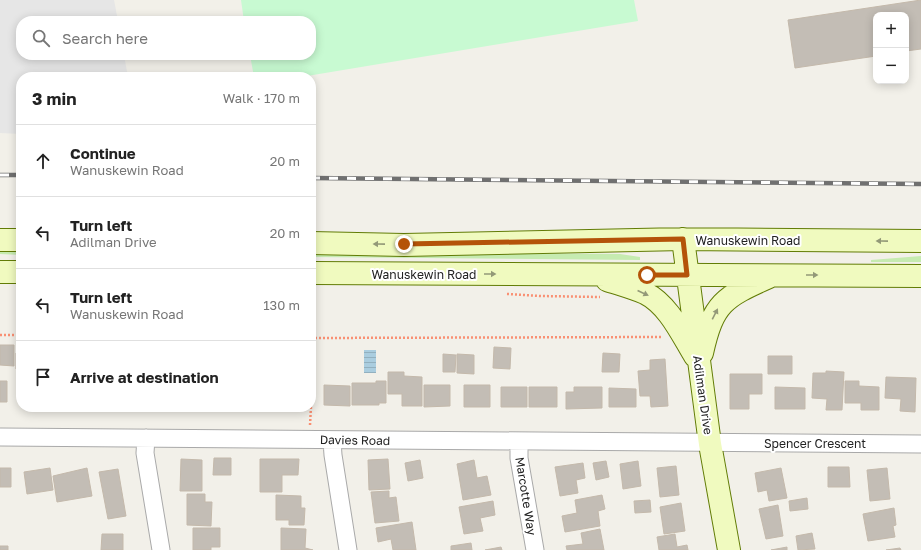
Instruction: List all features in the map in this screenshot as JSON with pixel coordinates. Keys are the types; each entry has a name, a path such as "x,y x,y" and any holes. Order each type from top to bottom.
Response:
{"main road":[{"name":"Wanuskewin Road","path":"316,243 404,244 683,239 921,241"},
{"name":"Adilman Drive","path":"683,239 710,444 729,550"},
{"path":"0,240 16,240"},
{"path":"0,272 16,272"},
{"name":"Wanuskewin Road","path":"316,273 921,276"},
{"path":"594,274 646,294 658,302 671,317 699,364"},
{"path":"699,364 706,335 715,311 724,301 773,275"}],"street":[{"name":"Davies Road","path":"0,437 332,441 679,442 710,444"},
{"path":"146,438 145,453 161,550"},
{"path":"332,441 348,550"},
{"name":"Marcotte Way","path":"519,442 519,458 535,550"},
{"name":"Spencer Crescent","path":"710,444 921,448"}],"path":[{"path":"0,334 16,335"},
{"path":"316,338 663,337"}],"green space":[{"path":"241,0 634,0 638,21 316,75 316,72 253,72 251,60 316,60 316,16 243,16"},
{"path":"0,248 16,248 16,255 0,254"},
{"path":"316,251 620,254 640,257 640,260 316,257"},
{"path":"921,256 921,262 871,262 871,260"}],"shaded area":[{"path":"0,0 114,0 117,16 16,16 16,60 125,60 127,72 16,72 16,134 0,133"}],"water":[{"path":"364,350 376,350 376,373 364,373"}],"building":[{"path":"921,0 921,49 909,51 909,12 873,12 873,56 795,68 788,20"},
{"path":"0,345 14,345 14,366 0,365"},
{"path":"494,347 511,348 510,369 493,368"},
{"path":"603,353 620,354 619,372 602,372"},
{"path":"443,354 456,355 455,372 443,372"},
{"path":"457,354 474,355 474,374 457,373"},
{"path":"768,356 792,356 792,374 768,374"},
{"path":"665,359 668,406 651,407 650,396 640,396 638,371 650,370 650,360"},
{"path":"826,371 844,372 842,410 826,410 827,399 812,398 813,373 826,373"},
{"path":"388,372 404,372 404,376 422,377 422,406 402,406 402,394 388,394"},
{"path":"730,374 762,374 762,394 749,394 749,409 730,409"},
{"path":"886,377 916,378 915,412 900,411 901,399 885,398"},
{"path":"0,381 7,381 7,402 0,402"},
{"path":"376,381 386,381 386,403 379,403 379,405 352,405 352,383 376,383"},
{"path":"845,381 859,381 859,386 879,387 879,410 861,410 861,403 845,403"},
{"path":"324,385 350,386 350,406 324,405"},
{"path":"424,385 450,385 450,406 424,407"},
{"path":"464,385 490,385 490,407 464,407"},
{"path":"501,387 527,387 527,407 501,407"},
{"path":"529,387 557,387 557,407 529,407"},
{"path":"574,387 602,387 602,408 566,409 566,392 574,392"},
{"path":"775,387 805,388 805,409 775,409"},
{"path":"609,388 636,389 636,407 609,407"},
{"path":"214,458 231,458 231,475 213,475"},
{"path":"181,459 202,460 202,491 180,491"},
{"path":"260,459 299,459 298,475 282,475 282,492 260,492"},
{"path":"388,459 390,489 369,490 368,460"},
{"path":"420,460 423,478 408,481 405,463"},
{"path":"474,460 477,478 487,476 491,495 463,500 457,464"},
{"path":"606,461 609,477 596,480 593,463"},
{"path":"638,461 641,486 623,489 620,464"},
{"path":"583,463 585,478 576,480 578,493 560,496 555,467"},
{"path":"676,466 679,495 660,497 657,468"},
{"path":"828,467 849,467 850,487 828,487"},
{"path":"0,468 11,468 11,487 0,487"},
{"path":"50,468 53,490 27,494 24,472"},
{"path":"87,468 92,496 57,502 53,476"},
{"path":"781,468 787,498 769,501 767,490 758,492 755,473"},
{"path":"887,468 890,499 870,501 867,470"},
{"path":"118,469 126,516 108,519 99,472"},
{"path":"389,491 389,498 396,497 399,521 375,523 371,492"},
{"path":"187,494 205,494 205,502 212,502 211,526 187,525"},
{"path":"276,495 301,496 301,508 305,508 304,525 289,525 289,520 276,520"},
{"path":"602,495 605,509 598,511 600,526 565,532 562,516 577,513 575,500"},
{"path":"807,498 808,509 790,511 789,501"},
{"path":"650,500 651,512 635,513 634,501"},
{"path":"493,501 495,515 480,518 483,531 464,534 459,507"},
{"path":"681,503 685,531 664,534 660,507"},
{"path":"778,505 783,536 766,539 759,509"},
{"path":"894,508 896,525 893,526 895,537 868,541 863,514"},
{"path":"412,522 416,550 393,550 391,539 378,542 376,528"},
{"path":"193,528 220,528 220,547 211,547 211,550 193,550"},
{"path":"281,528 306,529 305,548 313,550 281,550"},
{"path":"600,529 604,550 567,550 566,546 583,544 581,533"},
{"path":"812,533 815,549 798,550 796,536"},
{"path":"102,534 123,534 123,550 101,550"},
{"path":"675,534 677,547 687,545 688,550 659,550 657,537"},
{"path":"471,543 472,550 451,550 451,546"},
{"path":"0,546 8,546 8,550 0,550"},
{"path":"501,547 502,550 485,550"},
{"path":"787,547 787,550 771,550"},
{"path":"900,548 901,550 886,550"}],"railway":[{"path":"0,175 16,175"},
{"path":"316,178 921,184"}],"route":[{"path":"404,244 683,239 687,275 647,275"}]}
